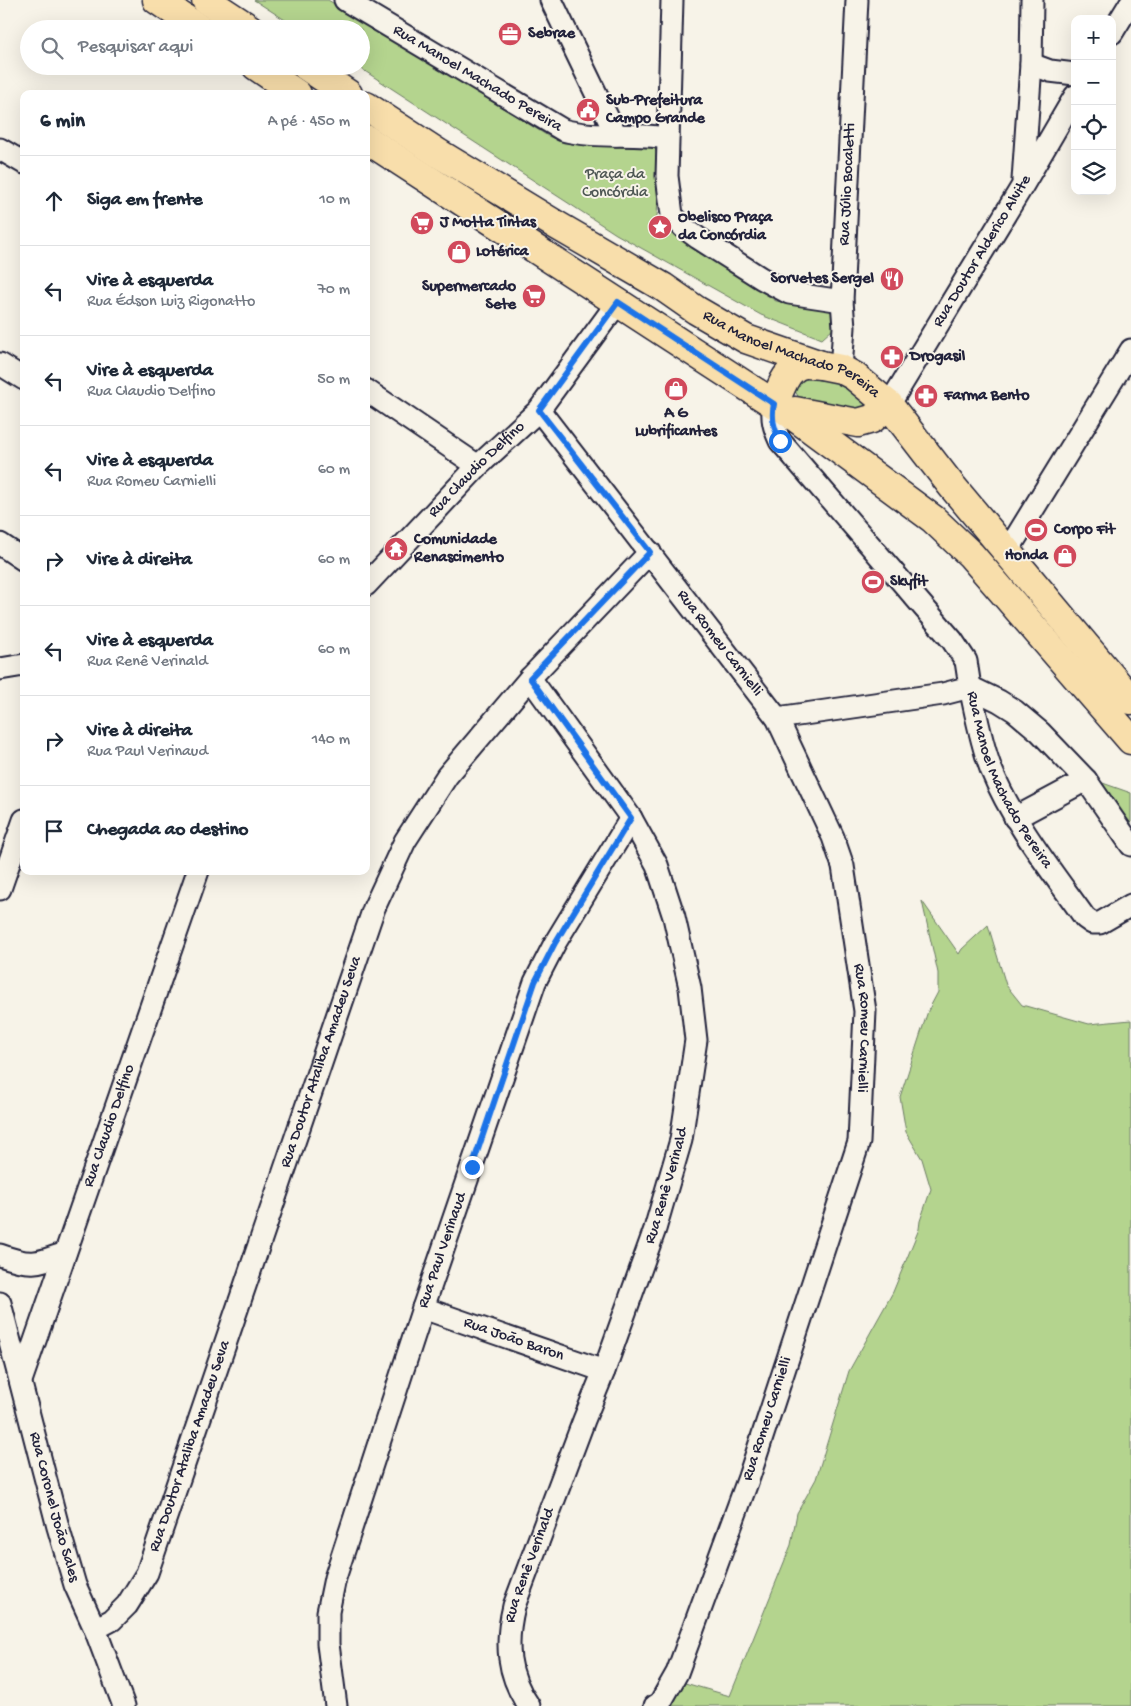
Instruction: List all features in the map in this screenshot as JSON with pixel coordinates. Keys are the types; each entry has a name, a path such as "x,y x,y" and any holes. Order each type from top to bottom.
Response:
{"main road":[{"path":"157,0 187,20"},
{"path":"206,0 236,20"},
{"path":"268,75 289,90"},
{"path":"320,75 342,90"},
{"name":"Rua Manoel Machado Pereira","path":"370,109 526,207 663,287 696,310 746,339 854,376 889,405 951,485 1131,700"},
{"path":"370,141 779,406 933,519 971,556 1131,740"},
{"path":"618,302 627,293 641,286 663,287"},
{"path":"779,406 786,376 794,369 800,365 831,367"},
{"path":"779,406 858,423 872,419 889,405"}],"street":[{"name":"Rua Manoel Machado Pereira","path":"345,0 564,130 580,134 666,138 668,136"},
{"path":"551,0 616,135"},
{"path":"672,0 667,176 672,215 683,227 761,278 789,293 842,301"},
{"name":"Rua Júlio Bocaletti","path":"831,367 844,327 842,301 857,0"},
{"path":"1023,185 1031,64 1032,0"},
{"path":"1116,26 1131,2"},
{"path":"1031,64 1050,71 1071,74"},
{"name":"Rua Doutor Alderico Alvite","path":"889,405 1071,103"},
{"path":"0,149 20,161"},
{"name":"Rua Claudio Delfino","path":"370,581 478,466 539,410 618,302"},
{"path":"1006,552 1131,350"},
{"path":"0,364 20,376"},
{"path":"370,393 478,466"},
{"path":"777,718 943,694 970,687 966,661 952,640 780,441 774,428 772,414 779,406"},
{"name":"Rua Romeu Carnielli","path":"539,410 777,718 833,837 843,866 865,1011 859,1142 749,1477 677,1674 660,1703 655,1706"},
{"path":"0,544 20,557"},
{"name":"Rua Doutor Ataliba Amadeu Seva","path":"95,1630 112,1620 127,1605 147,1573 374,908 405,841 447,776 530,678 650,552"},
{"path":"0,669 20,666"},
{"name":"Rua Renê Verinald","path":"529,1706 520,1693 509,1658 509,1628 514,1606 604,1371 655,1229 681,1140 696,1040 690,988 674,917 657,865 631,818 530,678"},
{"name":"Rua Manoel Machado Pereira","path":"970,687 1000,701 1040,732 1086,780 1131,845"},
{"name":"Rua Manoel Machado Pereira","path":"970,687 989,761 1015,818 1085,918 1092,922 1100,923 1131,905"},
{"path":"1015,818 1086,780"},
{"name":"Rua Paul Verinaud","path":"336,1706 328,1644 328,1612 335,1578 423,1308 535,982 555,943 631,818"},
{"path":"0,889 20,832"},
{"name":"Rua Claudio Delfino","path":"21,1382 197,875"},
{"path":"0,1255 22,1263 40,1263 65,1254"},
{"name":"Rua Coronel João Sales","path":"0,1303 58,1527 75,1585 95,1630 124,1706"},
{"name":"Rua João Baron","path":"423,1308 604,1371"}],"green space":[{"name":"Praça da Concórdia","path":"254,0 328,0 360,20 285,20"},
{"name":"Praça da Concórdia","path":"370,26 548,136 564,143 600,140 654,145 659,162 657,218 702,253 776,301 835,309 833,329 822,339 761,315 616,234 370,74"},
{"path":"806,376 856,385 875,402 869,413 799,398 795,391 798,383"},
{"path":"1097,781 1131,793 1131,832"},
{"path":"922,901 959,954 988,925 1006,985 1022,1005 1089,1024 1131,1020 1131,1706 665,1706 685,1683 730,1696 791,1545 797,1513 816,1479 849,1371 893,1292 919,1229 931,1189 922,1159 906,1132 900,1097 928,1011 938,992 938,973"}],"place":[{"name":"Sebrae","path":"510,34"},
{"name":"Sub-Prefeitura Campo Grande","path":"588,110"},
{"name":"J Motta Tintas","path":"422,223"},
{"name":"Obelisco Praça da Concórdia","path":"660,227"},
{"name":"Lotérica","path":"459,252"},
{"name":"Sorvetes Sergel","path":"892,279"},
{"name":"Supermercado Sete","path":"534,296"},
{"name":"Drogasil","path":"892,357"},
{"name":"A G Lubrificantes","path":"676,389"},
{"name":"Farma Bento","path":"926,396"},
{"name":"Corpo Fit","path":"1036,530"},
{"name":"Comunidade Renascimento","path":"396,549"},
{"name":"Honda","path":"1065,556"},
{"name":"Skyfit","path":"873,582"}],"route":[{"path":"472,1167 535,982 555,943 631,818 530,678 650,552 539,410 618,302 774,404 772,414 774,428 780,441"}]}
